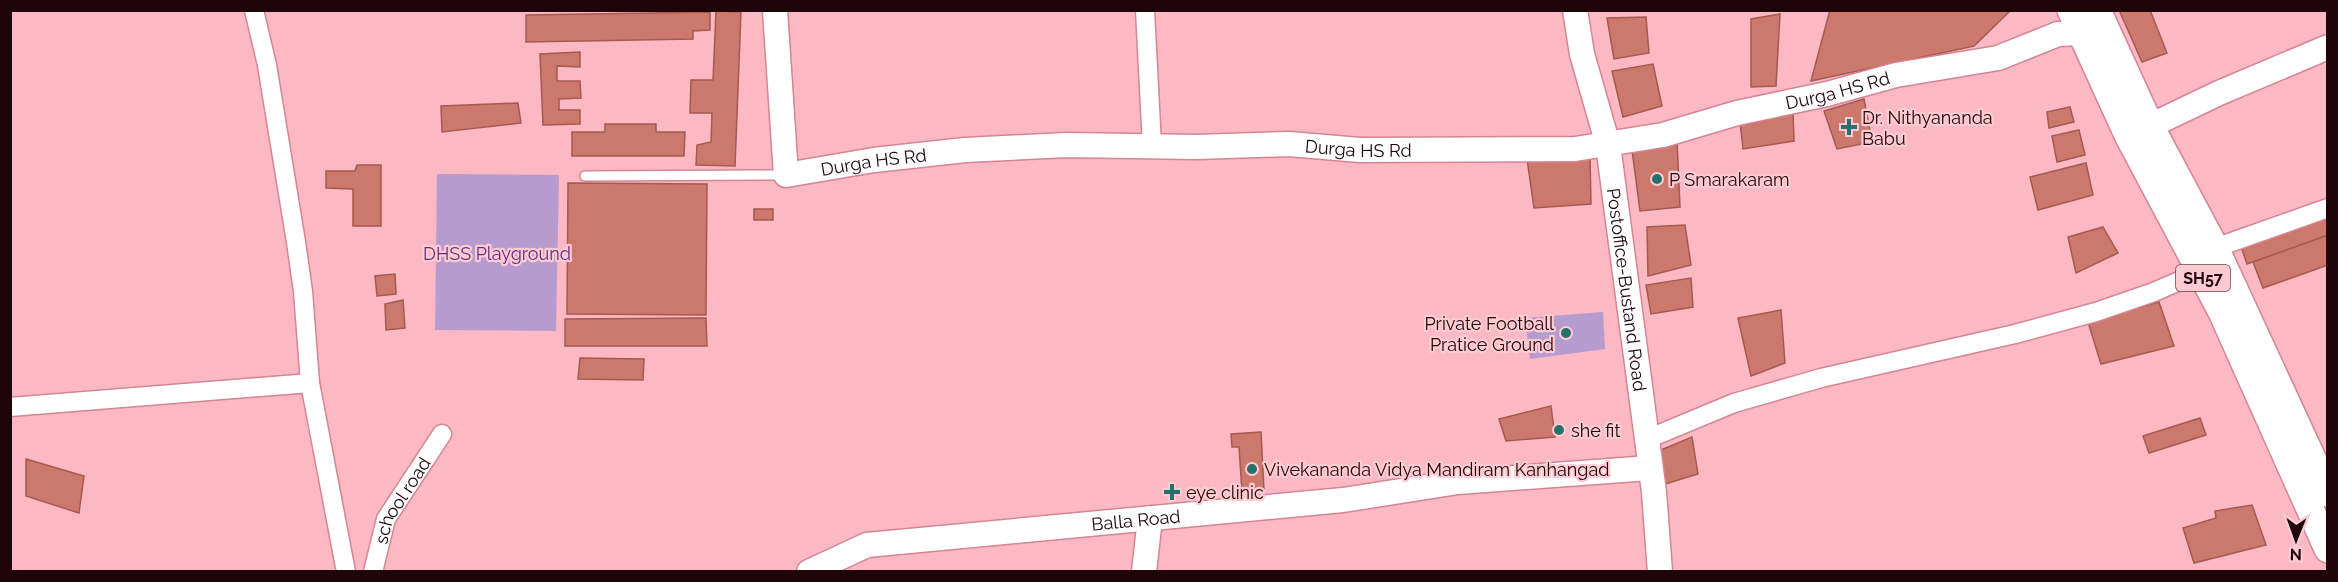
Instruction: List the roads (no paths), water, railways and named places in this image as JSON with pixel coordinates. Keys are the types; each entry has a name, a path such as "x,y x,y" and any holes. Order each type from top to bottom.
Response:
{"main road":[{"path":"2097,10 2150,126 2215,248 2328,493"},
{"name":"SH57","path":"2076,22 2128,135 2236,342 2328,549"}],"street":[{"path":"254,10 267,65 298,252 310,383 346,572"},
{"path":"776,10 786,175"},
{"path":"1145,10 1152,146"},
{"name":"Postoffice-Bustand Road","path":"1575,10 1582,54 1608,145 1645,440 1654,492 1660,572"},
{"name":"Durga HS Rd","path":"786,175 874,160 965,150 1066,145 1289,144 1360,150 1575,149 1663,135 1737,113 1827,94 1896,75 1998,58 2058,34 2076,22"},
{"path":"2150,126 2219,93 2328,47"},
{"path":"2215,248 2328,208"},
{"path":"1645,440 1734,403 1821,378 2015,334 2084,315 2154,292 2200,272"},
{"path":"10,407 310,383"},
{"name":"school road","path":"373,572 386,519 442,434"},
{"name":"Balla Road","path":"809,572 867,545 1342,500 1458,482 1649,468"},
{"path":"1144,572 1150,518"}],"lane":[{"path":"585,176 786,175"}],"place":[{"name":"Dr. Nithyananda Babu","path":"1849,127"},
{"name":"P Smarakaram","path":"1657,179"},
{"name":"Private Football Pratice Ground","path":"1566,333"},
{"name":"she fit","path":"1559,430"},
{"name":"Vivekananda Vidya Mandiram Kanhangad","path":"1252,469"},
{"name":"eye clinic","path":"1172,492"}],"park label":[{"name":"DHSS Playground","path":"497,253"}]}
